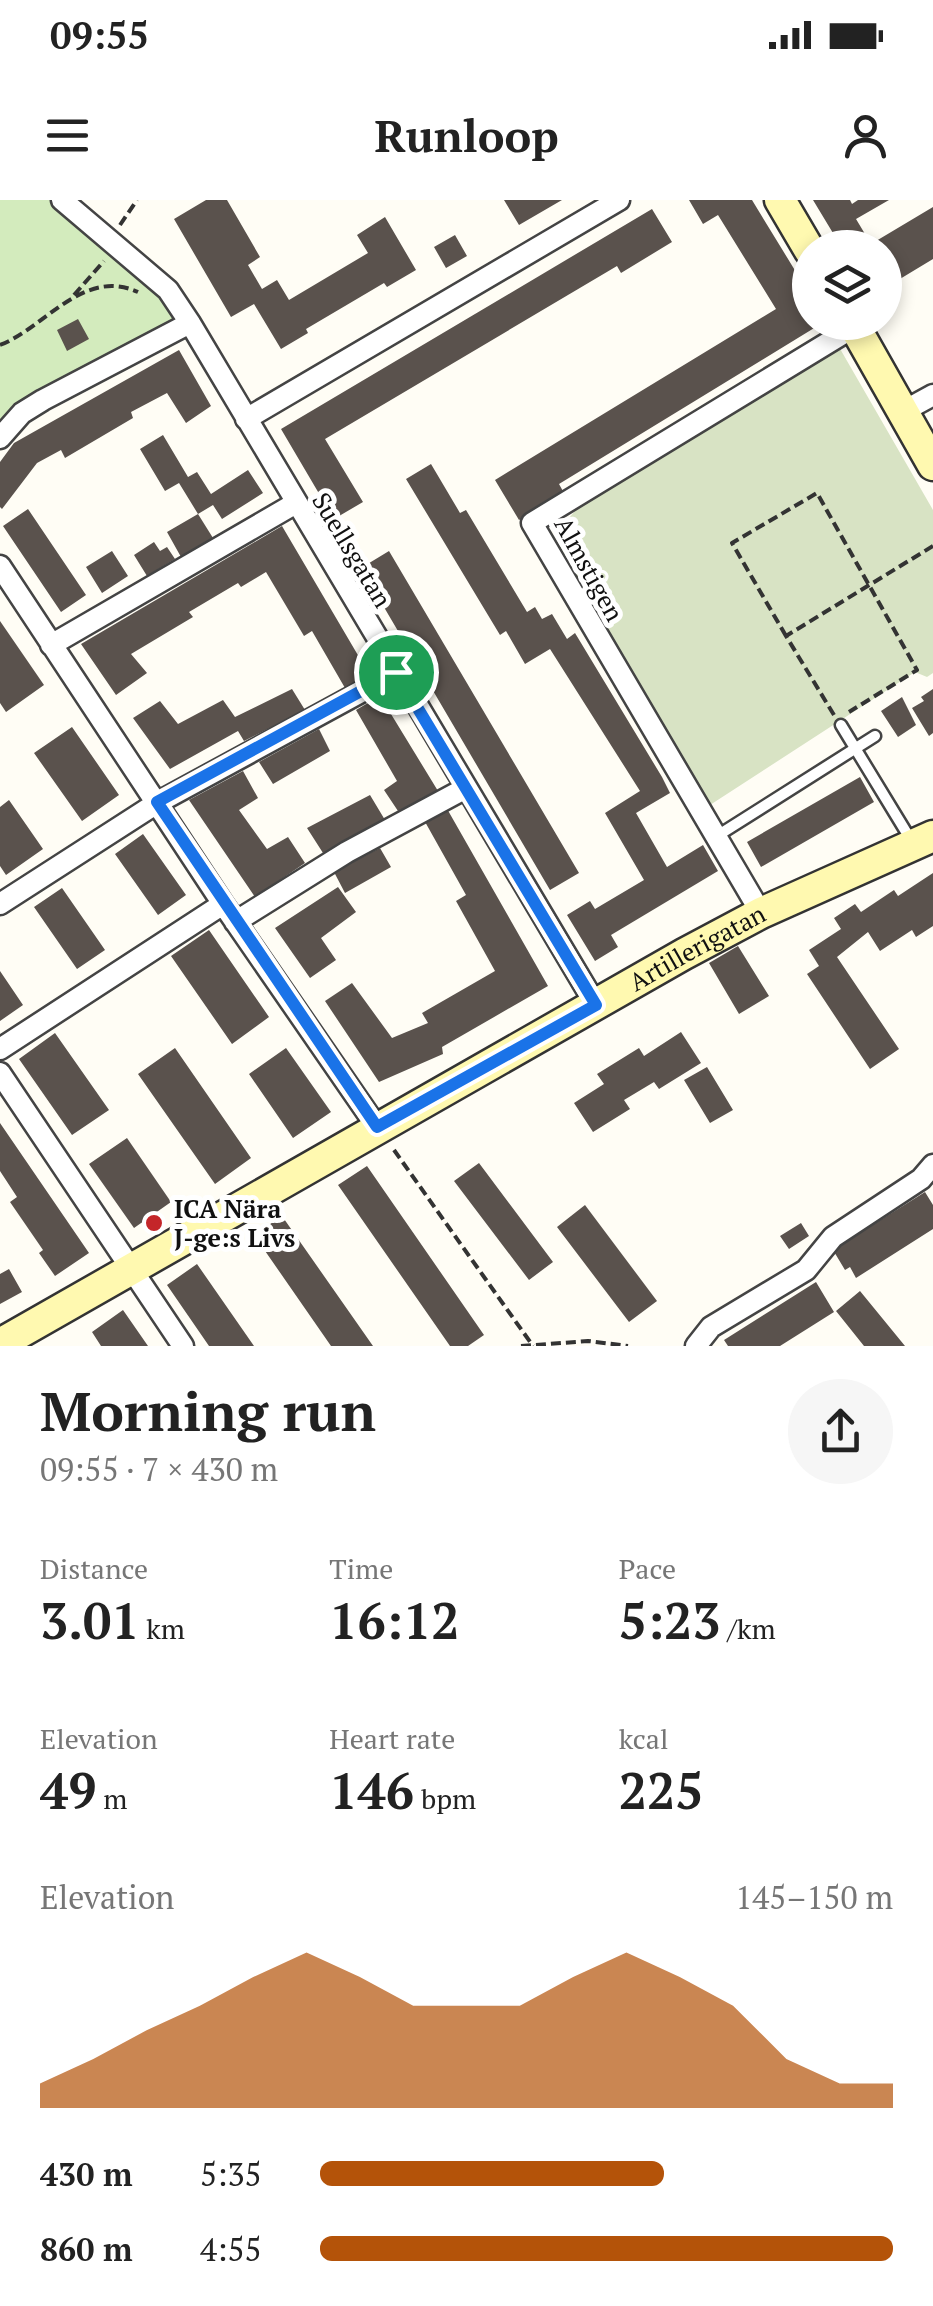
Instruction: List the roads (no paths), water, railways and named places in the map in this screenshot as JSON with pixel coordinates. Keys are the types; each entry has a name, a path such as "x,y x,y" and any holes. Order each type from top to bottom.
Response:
{"street":[{"name":"Suellsgatan","path":"62,200 168,290 596,1005"},
{"path":"246,419 620,200"},
{"path":"780,200 798,230"},
{"path":"0,438 22,413 43,400 190,324"},
{"name":"Almstigen","path":"761,913 532,522 827,340"},
{"path":"862,340 933,465"},
{"path":"902,412 933,395"},
{"path":"51,645 296,503"},
{"path":"0,566 223,904 377,1127"},
{"path":"0,904 157,802 396,672"},
{"path":"236,922 347,852 466,788"},
{"name":"Artillerigatan","path":"0,1344 377,1127 761,913 923,841"},
{"path":"0,1049 223,904"},
{"path":"0,1073 183,1346"},
{"path":"696,1346 711,1327 806,1270 834,1237 922,1179 933,1166"}],"lane":[{"path":"841,726 923,841"},
{"path":"716,836 874,736"}],"place":[{"name":"ICA Nära J-ge:s Livs","path":"154,1223"}]}
